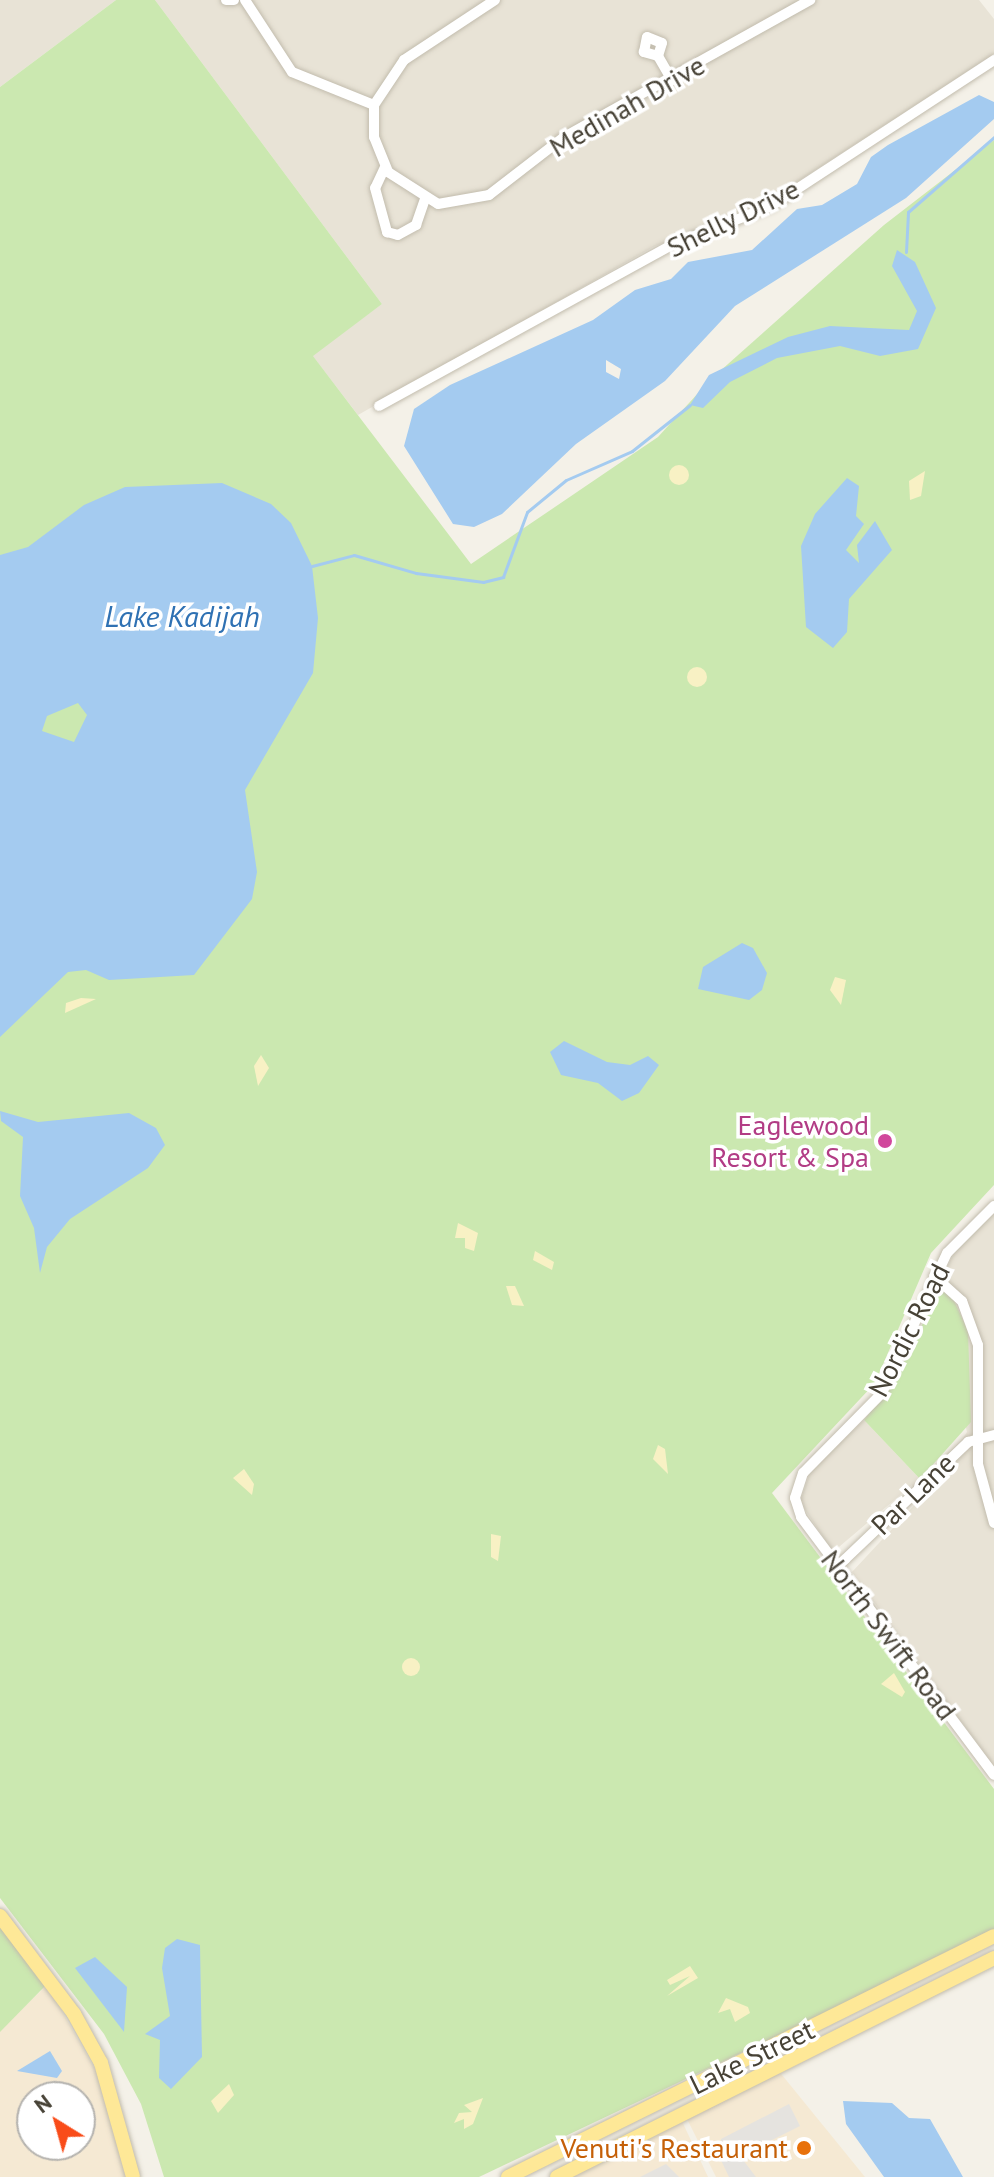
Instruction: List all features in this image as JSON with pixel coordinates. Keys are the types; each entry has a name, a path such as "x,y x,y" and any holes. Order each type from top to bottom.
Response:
{"main road":[{"path":"0,1916 74,2014 101,2063 133,2177"},
{"name":"Lake Street","path":"508,2177 994,1936"},
{"name":"Lake Street","path":"557,2177 994,1958"}],"street":[{"path":"226,0 234,0"},
{"path":"245,0 292,72 374,105"},
{"path":"385,167 375,188 387,232 398,235 416,225 425,199 385,167 374,137 374,105 404,60 495,0"},
{"name":"Medinah Drive","path":"425,199 444,204 489,195 564,137 672,80 810,0"},
{"path":"658,56 672,80"},
{"name":"Shelly Drive","path":"379,406 672,245 771,206 994,60"},
{"name":"Nordic Road","path":"796,1491 811,1463 882,1393 934,1276 994,1206"},
{"path":"934,1276 962,1301 978,1345 976,1438 994,1523"},
{"name":"Par Lane","path":"838,1566 976,1438 994,1435"},
{"name":"North Swift Road","path":"796,1491 801,1517 994,1775"}],"shaded area":[{"path":"0,0 116,0 0,87"},
{"path":"155,0 979,0 994,19 994,54 772,198 653,247 358,415 312,355 382,304"},
{"path":"994,1213 994,1766 852,1572 920,1499 912,1485 833,1552 800,1502 810,1472 864,1420 920,1479 962,1440 967,1432 935,1290 954,1253"},
{"path":"47,1985 109,2094 127,2177 0,2177 0,2030"},
{"path":"778,2070 865,2177 716,2177 686,2117"},
{"path":"789,2104 800,2126 740,2156 756,2177 729,2177 719,2156 721,2139"},
{"path":"681,2119 708,2177 566,2177"},
{"path":"666,2164 679,2177 640,2177"}],"green space":[{"path":"116,0 155,0 382,304 313,356 471,564 658,437 710,380 884,225 994,140 994,1185 931,1253 875,1383 772,1493 994,1789 994,1933 479,2177 164,2177 141,2104 104,2034 0,1898 0,87"},
{"path":"940,1288 950,1292 968,1331 971,1422 920,1479 864,1420 893,1384"},
{"path":"0,1923 50,1981 0,2032"}],"sand":[{"path":"679,465 686,468 689,475 686,482 679,485 672,482 669,475 672,468"},
{"path":"925,471 921,496 910,500 909,481"},
{"path":"697,667 704,670 707,677 704,684 697,687 690,684 687,677 690,670"},
{"path":"835,977 846,980 841,1005 830,990"},
{"path":"81,998 96,999 65,1013 66,1003"},
{"path":"261,1055 269,1068 258,1086 254,1066"},
{"path":"458,1223 478,1233 474,1251 465,1248 465,1238 455,1238"},
{"path":"535,1251 554,1262 552,1270 533,1260"},
{"path":"506,1286 515,1286 524,1306 512,1305"},
{"path":"658,1445 665,1449 668,1474 653,1459"},
{"path":"244,1469 254,1484 252,1495 233,1478"},
{"path":"491,1534 501,1536 498,1561 491,1557"},
{"path":"411,1658 420,1667 411,1676 402,1667"},
{"path":"894,1673 905,1692 902,1697 881,1684"},
{"path":"690,1966 698,1978 667,1996 690,1976 670,1985 667,1980"},
{"path":"726,1998 748,2007 750,2013 735,2022 730,2009 718,2013"},
{"path":"229,2084 234,2095 218,2113 211,2101"},
{"path":"483,2098 473,2124 464,2129 464,2119 454,2123 459,2113 472,2112 464,2105"}],"water":[{"path":"979,95 994,102 994,119 906,198 735,306 665,381 576,444 502,514 474,527 453,524 404,446 414,409 450,385 593,320 635,290 671,279 688,262 752,250 797,209 822,205 857,184 871,157","holes":["606,360 621,369 619,379 606,372"]},
{"path":"897,250 915,262 936,308 918,349 880,356 840,346 777,358 730,382 703,408 690,405 709,375 788,337 830,326 909,330 917,311 892,266"},
{"path":"847,478 859,486 856,516 864,524 846,550 859,563 857,545 875,521 892,550 849,599 847,632 833,648 806,627 801,546 815,514"},
{"name":"Lake Kadijah","path":"222,483 271,504 291,523 312,566 318,618 313,673 245,790 257,872 252,899 194,975 109,980 86,970 68,972 0,1037 0,555 28,547 84,505 125,487","holes":["78,703 87,715 74,742 42,731 47,716"]},
{"path":"742,943 753,948 767,973 762,990 749,1000 698,989 703,967"},
{"path":"564,1041 607,1062 630,1065 648,1056 659,1065 639,1093 622,1101 598,1083 561,1075 550,1052"},
{"path":"0,1111 38,1122 129,1113 156,1128 165,1145 148,1168 70,1219 47,1247 40,1273 34,1228 20,1196 23,1137 1,1121"},
{"path":"177,1939 200,1945 202,2057 171,2089 159,2078 160,2040 145,2034 170,2016 162,1968 165,1948"},
{"path":"95,1957 127,1987 124,2032 75,1968"},
{"path":"50,2051 62,2071 57,2078 17,2071"},
{"path":"843,2101 892,2103 909,2118 930,2119 963,2177 884,2177 846,2124"}],"waterway":[{"path":"906,252 908,212 994,137"},
{"path":"312,566 354,555 416,573 483,582 503,577 527,512 566,480 632,451 690,405"}],"place":[{"name":"Eaglewood Resort & Spa","path":"885,1141"},
{"name":"Venuti's Restaurant","path":"804,2148"}]}
